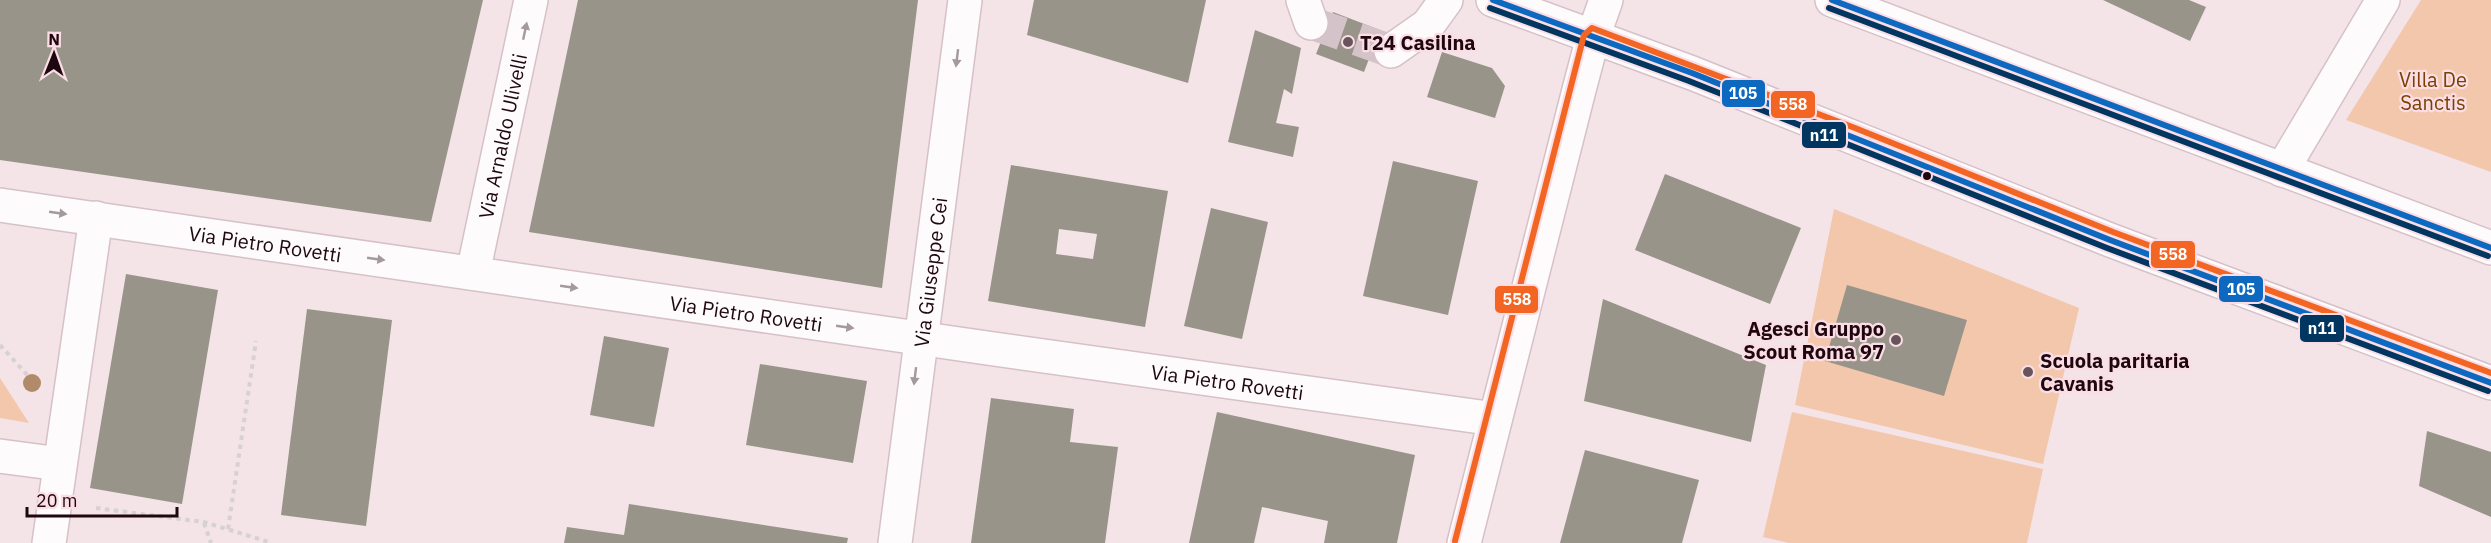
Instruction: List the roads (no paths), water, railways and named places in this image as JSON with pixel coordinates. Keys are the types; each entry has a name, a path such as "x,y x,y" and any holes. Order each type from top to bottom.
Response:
{"street":[{"name":"Via Arnaldo Ulivelli","path":"473,273 531,0"},
{"name":"Via Giuseppe Cei","path":"895,543 964,0"},
{"path":"1391,51 1428,25 1446,0"},
{"path":"1493,0 1852,136 2110,240 2491,383"},
{"path":"1464,543 1593,37 1606,0"},
{"path":"1832,0 2491,248"},
{"path":"2282,170 2383,0"},
{"name":"Via Pietro Rovetti","path":"0,205 1495,419"},
{"path":"50,543 96,218"},
{"path":"0,456 60,464"}],"tunnel":[{"path":"1311,23 1391,51"}],"place":[{"name":"T24 Casilina","path":"1348,42"},
{"name":"Agesci Gruppo Scout Roma 97","path":"1896,340"},
{"name":"Scuola paritaria Cavanis","path":"2028,372"}],"park label":[{"name":"Villa De Sanctis","path":"2433,90"}]}
